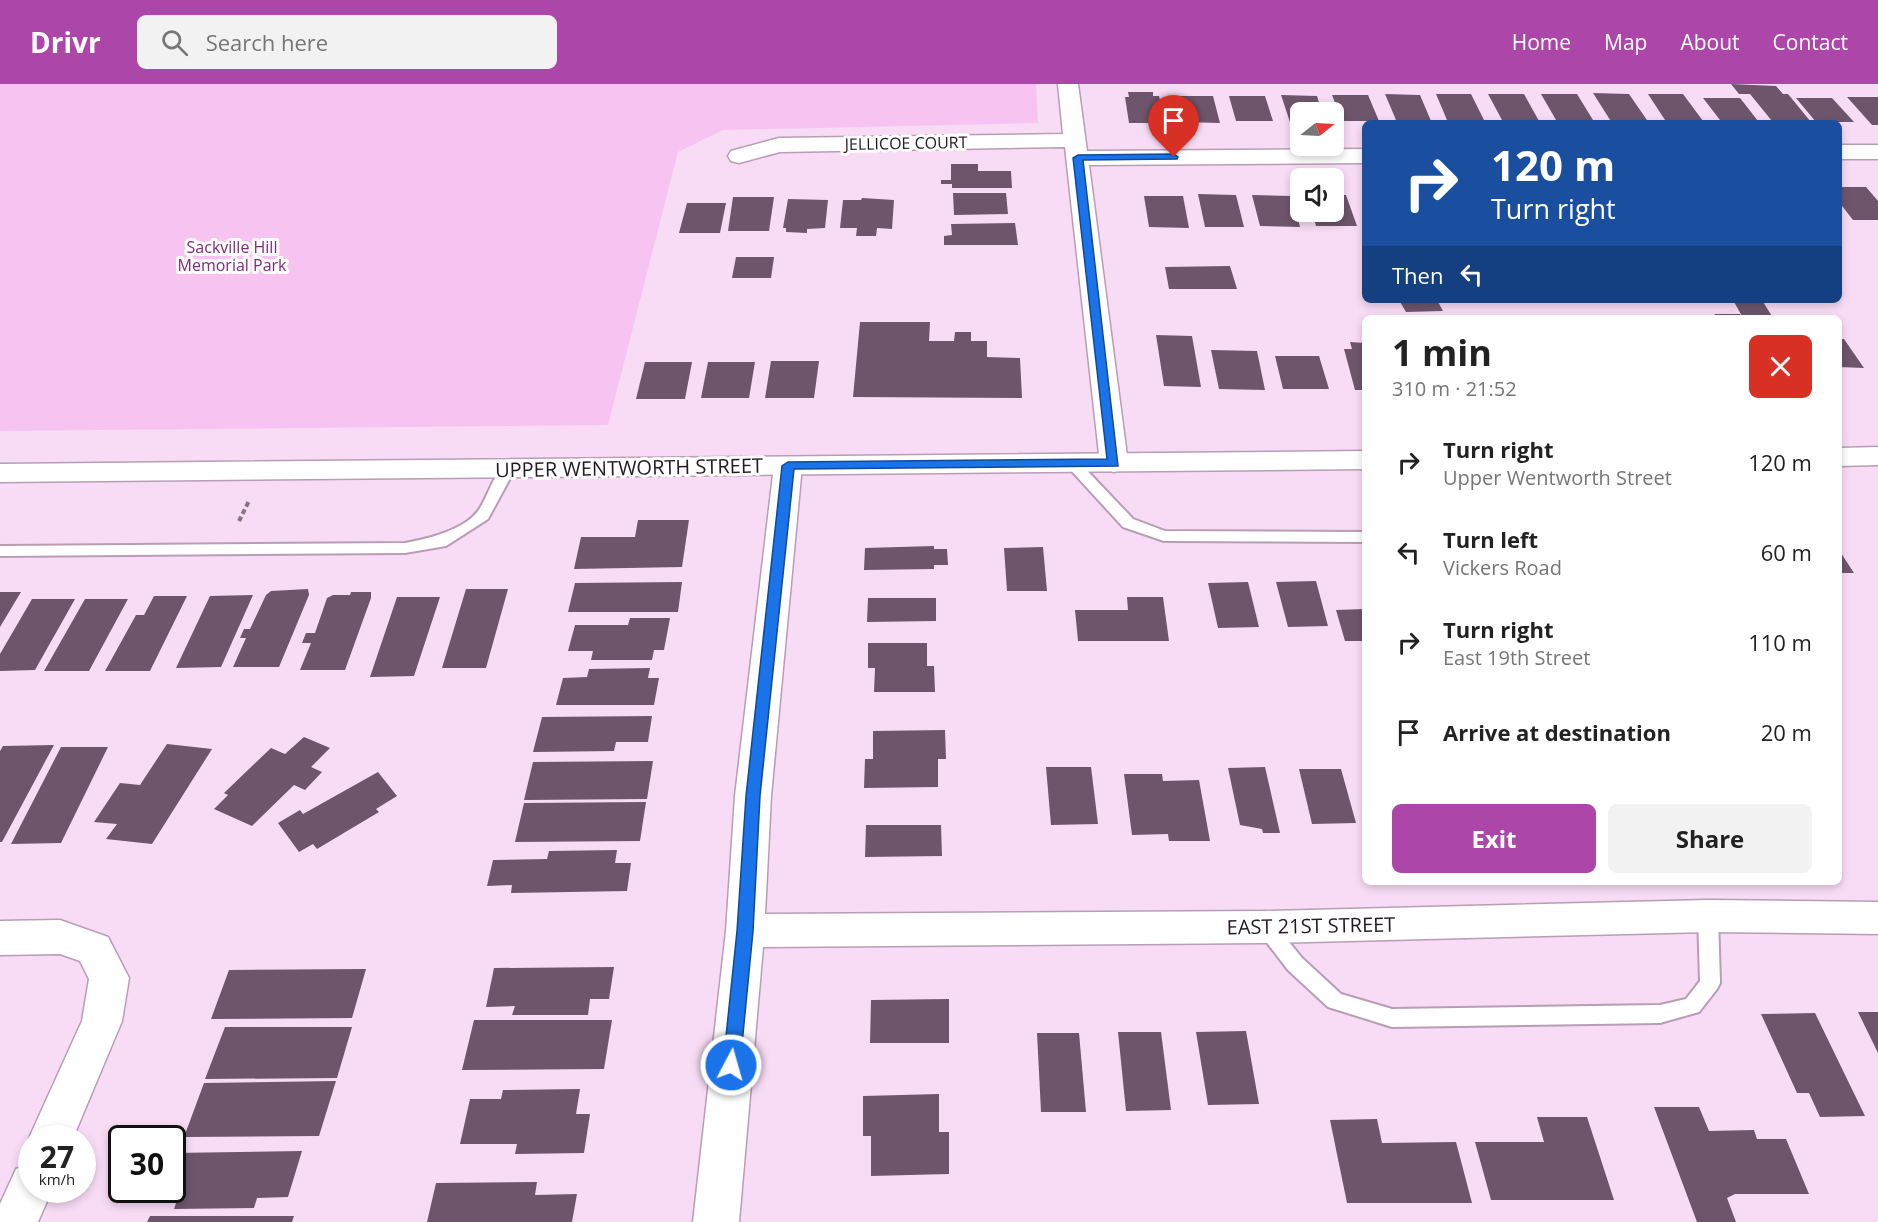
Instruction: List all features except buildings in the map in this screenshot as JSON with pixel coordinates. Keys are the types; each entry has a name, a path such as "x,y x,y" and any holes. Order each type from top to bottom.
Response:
{"street":[{"path":"1068,84 1113,463"},
{"name":"JELLICOE COURT","path":"739,156 779,145 1362,156"},
{"path":"1842,152 1878,152"},
{"path":"1842,457 1878,456"},
{"name":"UPPER WENTWORTH STREET","path":"0,473 1362,460"},
{"path":"716,1222 745,931 753,796 788,466"},
{"name":"EAST 21ST STREET","path":"745,931 1265,927 1708,916 1878,918"},
{"path":"0,938 60,937 94,949 109,978 102,1021 57,1125"},
{"path":"15,1222 24,1203"}],"lane":[{"path":"1073,464 1128,523 1164,536 1362,537"},
{"path":"0,551 405,548 441,543 483,516 508,469"},
{"path":"1265,927 1295,964 1335,1001 1392,1018 1660,1014 1692,1005 1710,983 1708,916"}],"path":[{"path":"225,549 264,471"}],"green space":[{"name":"Sackville Hill Memorial Park","path":"0,84 1036,84 1038,123 723,130 678,152 608,425 0,431"}],"route":[{"path":"731,1065 745,931 753,796 788,466 1113,463 1078,158 1174,157"}]}
